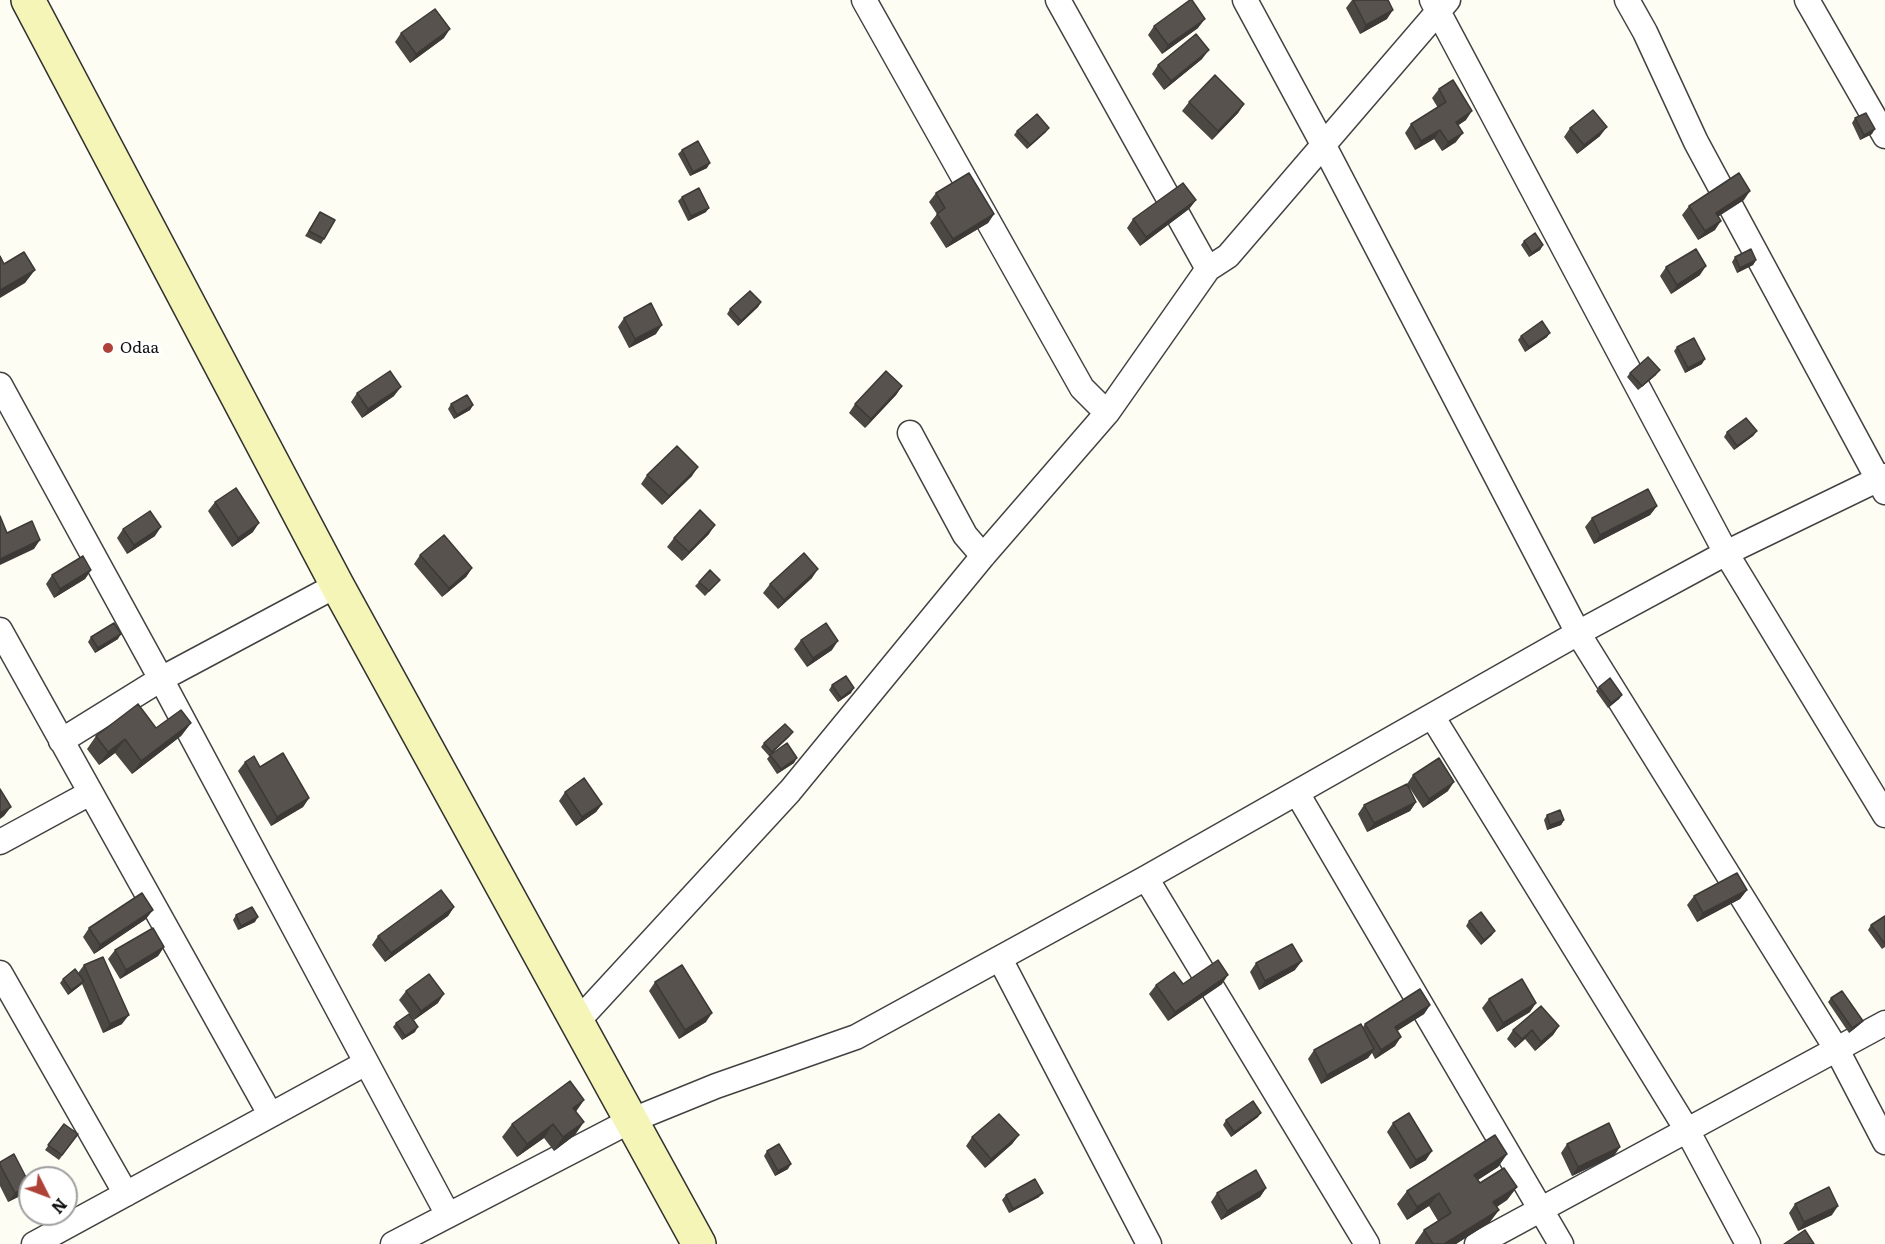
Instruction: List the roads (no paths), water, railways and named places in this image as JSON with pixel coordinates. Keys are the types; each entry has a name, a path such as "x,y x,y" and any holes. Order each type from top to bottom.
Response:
{"main road":[{"path":"28,0 337,585 699,1244"}],"street":[{"path":"864,0 1082,388 1107,412"},
{"path":"1058,0 1208,269"},
{"path":"1245,0 1324,146 1578,633 1837,1050 1885,1142"},
{"path":"393,1244 630,1120 716,1086 856,1037 1146,878 1578,633 1726,553 1882,483 1696,142 1645,32 1627,0"},
{"path":"1808,0 1885,136"},
{"path":"577,1022 790,791 983,556 1107,412 1208,269 1228,256 1324,146 1439,4 1726,553 1885,815"},
{"path":"0,385 161,679 448,1215"},
{"path":"910,433 965,535 983,556"},
{"path":"61,741 161,679 337,585"},
{"path":"0,630 270,1114"},
{"path":"1432,716 1687,1130 1748,1244"},
{"path":"0,842 90,793"},
{"path":"1296,793 1561,1244"},
{"path":"1146,878 1367,1244"},
{"path":"1000,959 1149,1244"},
{"path":"0,973 126,1194"},
{"path":"1477,1244 1885,1023"},
{"path":"34,1244 366,1063"}],"place":[{"name":"Odaa","path":"108,348"}]}
